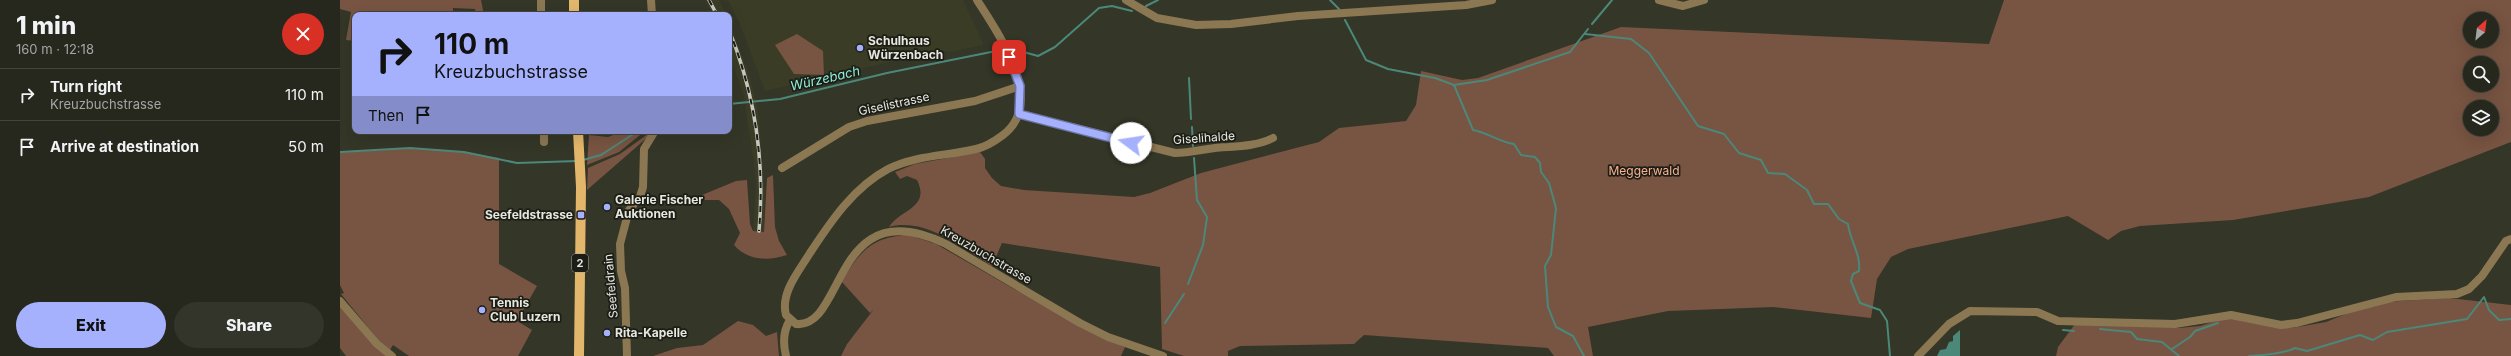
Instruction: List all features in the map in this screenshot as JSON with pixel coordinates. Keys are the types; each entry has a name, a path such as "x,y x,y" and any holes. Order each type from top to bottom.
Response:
{"main road":[{"path":"574,0 574,12"},
{"name":"2","path":"578,134 580,161 579,356"}],"street":[{"path":"541,0 541,12"},
{"path":"651,0 652,12"},
{"path":"786,356 784,339 785,329 790,320 784,306 793,280 843,208 863,186 903,163 927,156 976,149 993,142 1008,132 1019,114 1020,86 1017,73 999,37 977,0"},
{"path":"1126,0 1158,18 1196,25 1231,24 1298,16 1466,5 1492,0"},
{"path":"1659,0 1683,6 1704,0"},
{"name":"Giselistrasse","path":"782,168 834,135 857,124 975,101 1020,86"},
{"name":"Giselihalde","path":"1019,114 1173,153 1198,152 1227,147 1239,148 1273,138"},
{"path":"544,134 544,142"},
{"name":"Seefeldrain","path":"627,356 624,288 621,271 620,244 629,210 640,197 643,187 644,149 653,134"},
{"name":"Kreuzbuchstrasse","path":"790,320 800,324 816,317 850,258 867,242 889,232 907,231 927,236 946,244 1073,319 1108,337 1163,356"},
{"path":"1918,356 1949,324 1970,311 2028,311 2043,314 2058,321 2098,320 2175,324 2231,315 2281,325 2297,323 2396,297 2457,294 2469,289 2482,276 2506,242 2511,239"},
{"path":"340,301 377,344 392,356"}],"shaded area":[{"path":"705,0 719,0 725,12 711,12"},
{"name":"Schulhaus Würzenbach","path":"728,0 963,0 984,45 949,52 942,50 765,91 739,22"},
{"path":"732,29 750,77 758,110 765,194 764,232 753,231 756,184 744,96 732,62"}],"green space":[{"path":"340,0 481,0 483,12 476,12 475,9 453,8 453,12 352,12 352,41 346,40 351,12 340,9"},
{"name":"Meggerwald","path":"2004,0 2511,0 2511,142 2369,197 2233,220 2140,226 2121,231 2108,240 2068,216 1908,249 1891,257 1877,279 1871,318 1774,307 1668,311 1588,327 1593,356 1554,356 1548,348 1364,335 1354,344 1240,346 1228,351 1228,356 1184,356 1162,349 1160,267 1002,243 992,266 956,243 930,230 916,226 903,225 889,227 900,216 912,208 920,197 920,189 917,180 907,176 900,179 895,172 915,164 980,152 985,159 985,168 992,178 1001,186 1024,190 1134,197 1150,193 1201,173 1319,142 1339,128 1406,121 1416,105 1421,71 1462,80 1478,78 1621,27 1989,44"},
{"path":"797,34 823,51 824,75 794,74 775,45"},
{"path":"616,134 641,134 619,152 587,165 589,135 608,137"},
{"path":"648,134 650,134 587,190 588,168 620,154"},
{"path":"410,148 464,152 499,158 499,264 537,286 517,321 532,330 518,356 409,356 393,345 390,350 392,356 346,356 340,348 340,303 379,341 341,294 344,293 340,285 340,152"},
{"path":"773,175 775,227 779,241 787,255 766,259 752,257 734,245 740,233 729,209 719,200 702,200 701,198 702,195 736,181 747,180 750,224 753,231 764,232 767,178"},
{"path":"909,235 936,244 1082,328 1125,347 1121,356 841,356 847,344 874,309 870,313 841,281 855,261 868,248 885,239"},
{"path":"2449,298 2511,305 2511,356 2056,356 2058,347 2078,320 2179,328 2200,326 2228,317 2292,328 2326,322 2363,307 2384,302"},
{"path":"738,321 753,325 766,336 777,332 779,356 653,356 677,348 703,345"}],"water":[{"path":"1960,330 1960,356 1937,356 1940,350 1946,349 1949,342 1953,341 1953,336"}],"waterway":[{"path":"1146,6 1158,0"},
{"path":"1330,0 1339,9"},
{"path":"1592,24 1612,0"},
{"path":"1013,49 1038,56 1055,47 1099,8 1112,6 1132,11"},
{"path":"1345,20 1366,60 1388,69 1435,78 1454,85 1487,80 1570,52 1588,29"},
{"path":"1585,34 1631,39 1649,53 1698,126 1724,134 1739,153 1761,160 1768,173 1785,174 1807,190 1814,204 1828,204 1839,219 1848,224 1859,265 1859,271 1853,274 1851,281 1860,303 1880,310 1887,321 1890,356"},
{"name":"Würzebach","path":"732,104 780,99 887,73 996,51"},
{"path":"1189,78 1191,119"},
{"path":"1454,85 1473,130 1514,144 1521,155 1535,157 1540,163 1541,172 1549,183 1556,208 1551,255 1545,266 1548,307 1556,327 1573,336 1584,356"},
{"path":"1192,127 1193,146"},
{"name":"Würzebach","path":"583,160 601,155 633,134"},
{"name":"Würzebach","path":"340,152 410,148 464,152 517,163 577,161"},
{"path":"1188,284 1203,245 1207,217 1197,200 1194,158"},
{"path":"1165,323 1184,294"},
{"path":"2249,356 2279,353 2295,348 2307,351 2360,335 2373,340 2387,332 2467,319 2484,297 2489,310 2499,320 2511,319"},
{"path":"2172,349 2190,337 2195,331 2218,323"},
{"path":"2100,329 2131,332 2137,339 2162,342 2179,356"},
{"path":"2063,330 2074,331"}],"railway":[{"path":"709,0 715,12"},
{"path":"732,38 746,79 756,129 760,180 759,231"}],"place":[{"name":"Schulhaus Würzenbach","path":"860,48"},
{"name":"Galerie Fischer Auktionen","path":"607,207"},
{"name":"Seefeldstrasse","path":"581,215"},
{"name":"Tennis Club Luzern","path":"482,310"},
{"name":"Rita-Kapelle","path":"607,333"}],"route":[{"path":"1009,57 1019,78 1021,99 1019,114 1131,143"}]}
